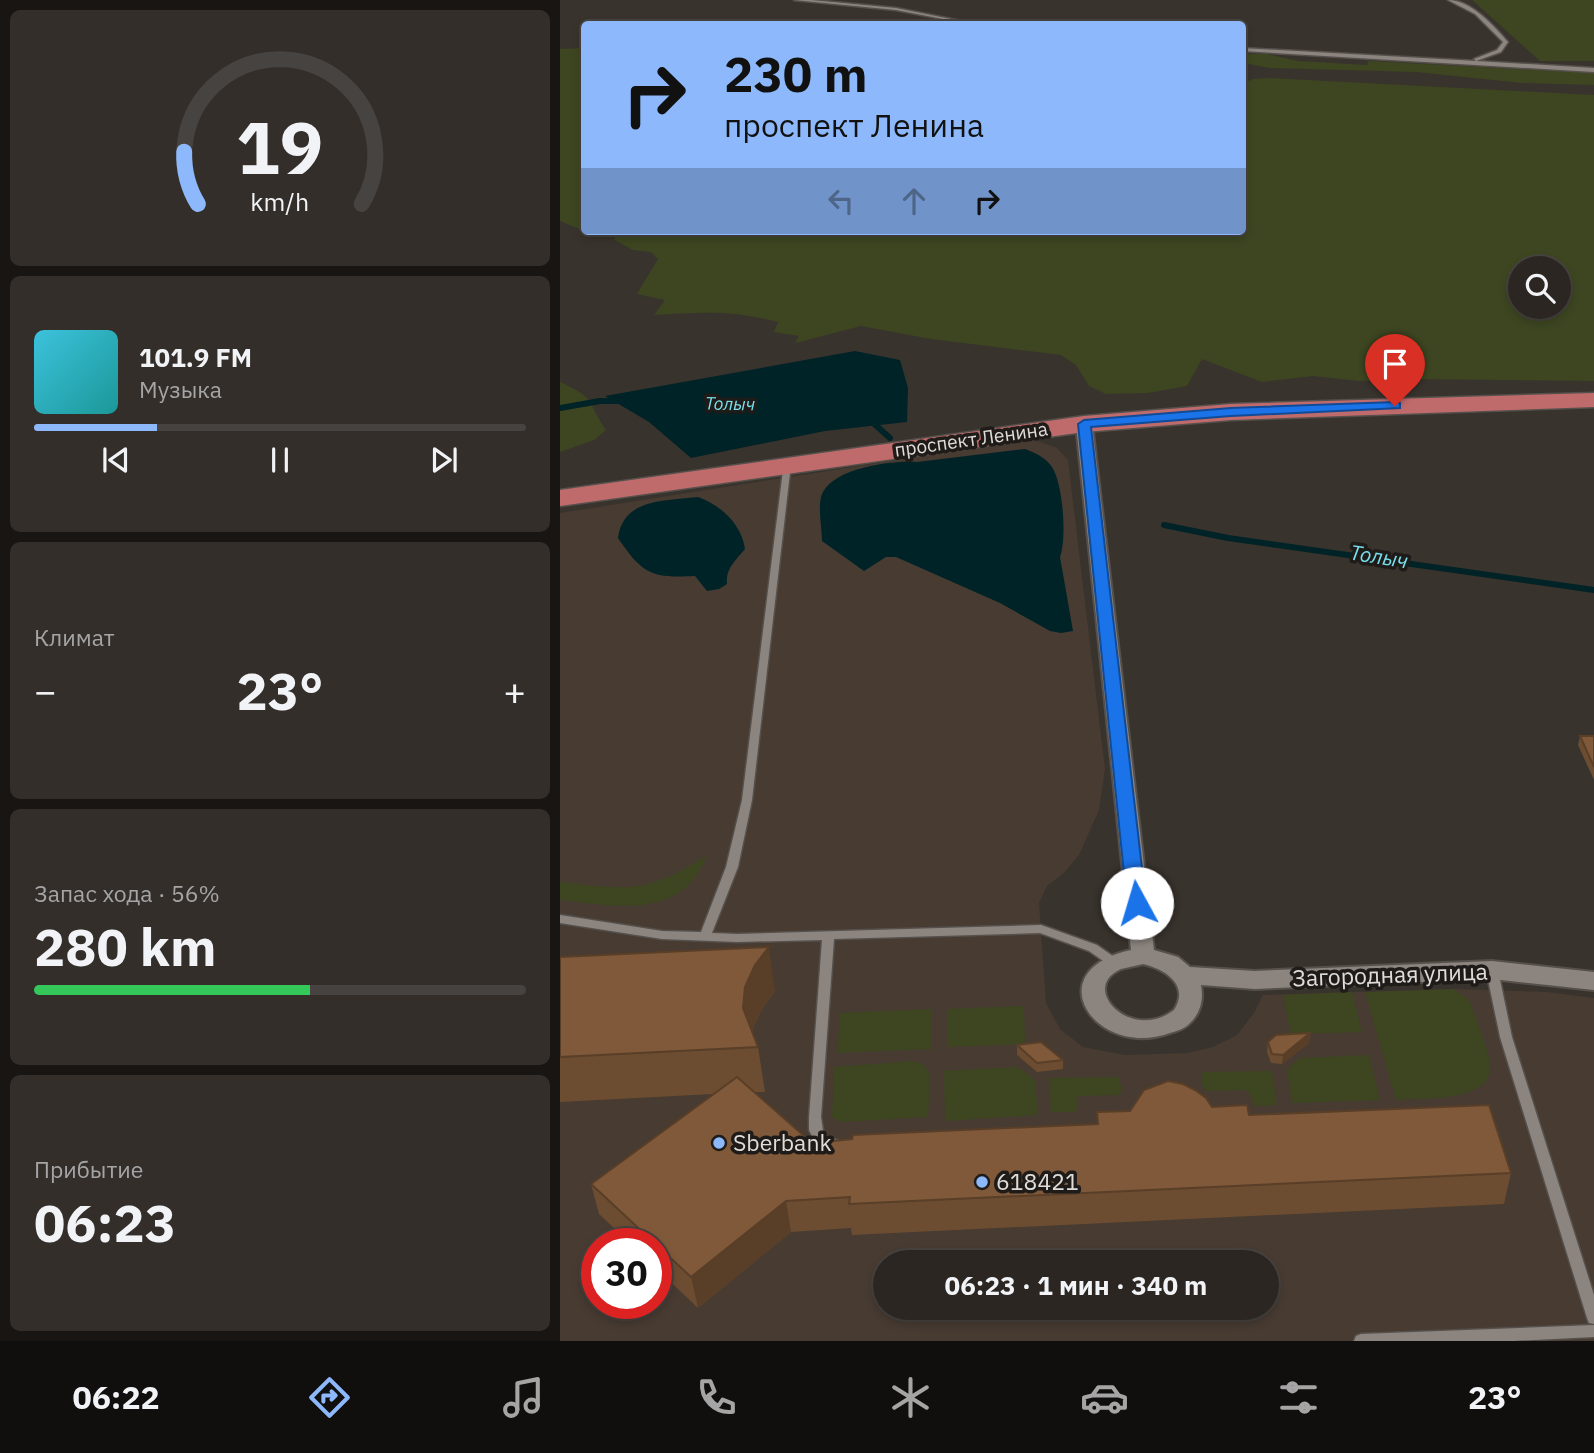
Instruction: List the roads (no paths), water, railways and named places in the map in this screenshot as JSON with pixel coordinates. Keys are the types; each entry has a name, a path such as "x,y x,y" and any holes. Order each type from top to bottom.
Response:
{"main road":[{"name":"проспект Ленина","path":"560,498 1084,424 1231,412 1594,400"}],"street":[{"path":"1084,424 1143,956"},
{"path":"1143,956 1159,958 1174,965 1185,975 1191,986 1192,999 1187,1011 1163,1027 1146,1030 1128,1028 1101,1014 1094,1004 1091,992 1094,980 1113,962 1143,956"},
{"name":"Загородная улица","path":"1185,975 1255,980 1492,970 1594,981"}],"lane":[{"path":"796,0 896,9 958,21"},
{"path":"1450,0 1477,13 1506,41 1499,51 1485,58 1465,62"},
{"path":"1246,49 1594,71"},
{"path":"705,937 732,867 747,800 787,464"},
{"path":"560,919 663,935 705,937 828,937 1041,929 1093,948 1113,962"},
{"path":"828,937 816,1130 821,1140 847,1147"},
{"path":"1492,970 1506,1037 1594,1318"},
{"path":"1361,1341 1594,1331"}],"water":[{"path":"855,351 900,360 908,388 907,422 825,431 691,458 649,422 605,396"},
{"path":"1025,449 1040,456 1052,467 1059,486 1063,525 1060,557 1073,631 1050,631 1000,603 896,557 886,557 864,571 822,541 821,497 826,487 848,473 878,465"},
{"path":"698,497 715,505 729,517 740,532 745,549 729,569 727,584 707,591 695,576 668,576 650,572 635,560 618,538 628,515 637,509 660,501"}],"waterway":[{"name":"Толыч","path":"560,408 600,401 622,401"},
{"name":"Толыч","path":"871,421 890,438"},
{"name":"Толыч","path":"1164,525 1228,538 1594,590"}],"place":[{"name":"Sberbank","path":"719,1143"},
{"name":"618421","path":"982,1182"}]}
